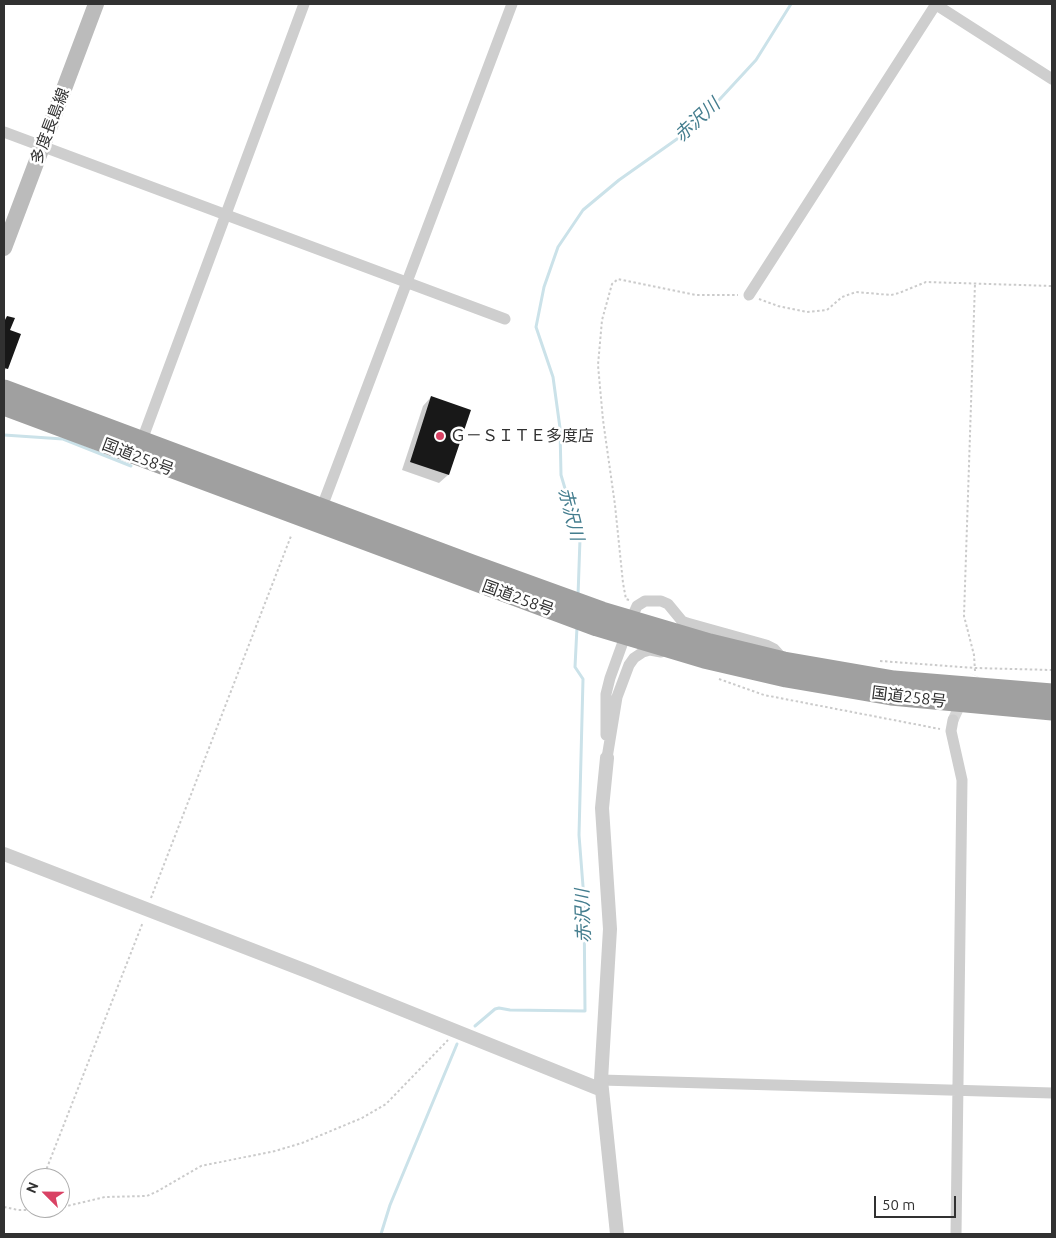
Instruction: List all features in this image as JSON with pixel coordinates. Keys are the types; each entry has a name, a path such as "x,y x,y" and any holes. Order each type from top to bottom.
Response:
{"highway":[{"name":"国道258号","path":"4,389 142,440 319,516"},
{"name":"国道258号","path":"4,406 319,516 569,607 704,659 786,678 890,696 1052,712"},
{"name":"国道258号","path":"599,619 784,661 894,680 1052,693"}],"main road":[{"name":"多度長島線","path":"4,248 96,4"}],"street":[{"path":"142,440 304,4"},
{"path":"319,516 512,4"},
{"path":"749,295 935,4 1052,79"},
{"path":"4,132 505,319"},
{"path":"635,611 645,601 661,600 668,604 682,621 686,623 766,645 774,649 784,661"},
{"path":"607,758 606,694 623,642"},
{"path":"617,1234 602,1085 610,929 602,808 607,758 617,697 629,665 634,658 650,650 704,659"},
{"path":"952,726 962,780 956,1234"},
{"path":"4,854 602,1085 1052,1093"}],"path":[{"path":"635,611 626,599 622,583 615,505 602,420 598,365 602,320 612,284 618,279 696,295 749,295 778,306 807,312 827,310 842,297 856,292 891,295 926,282 975,282 1052,286"},
{"path":"974,675 974,655 964,616 975,282"},
{"path":"47,1168 291,536"},
{"path":"880,662 975,668 1052,670"},
{"path":"718,678 764,695 952,726"},
{"path":"70,1206 106,1197 141,1197 153,1194 201,1166 275,1151 322,1136 362,1118 386,1104 428,1062 456,1030"},
{"path":"4,1207 20,1208"}],"building":[{"path":"7,316 15,318 10,330 21,334 8,369 4,368 4,322"},
{"name":"Ｇ－ＳＩＴＥ多度店","path":"431,396 471,410 449,475 410,462"}],"waterway":[{"name":"赤沢川","path":"578,596 580,539 561,475 560,428 553,377 536,327 544,287 558,247 583,210 619,180 677,139 720,99 756,60 791,4"},
{"path":"4,435 63,439 131,466"},
{"name":"赤沢川","path":"475,1026 495,1009 499,1008 510,1010 585,1011 584,899 579,835 583,679 575,667 577,627"},
{"name":"赤沢川","path":"381,1234 390,1205 457,1044"}],"tunnel":[{"path":"953,720 974,675"}],"place":[{"name":"Ｇ－ＳＩＴＥ多度店","path":"440,436"}]}
